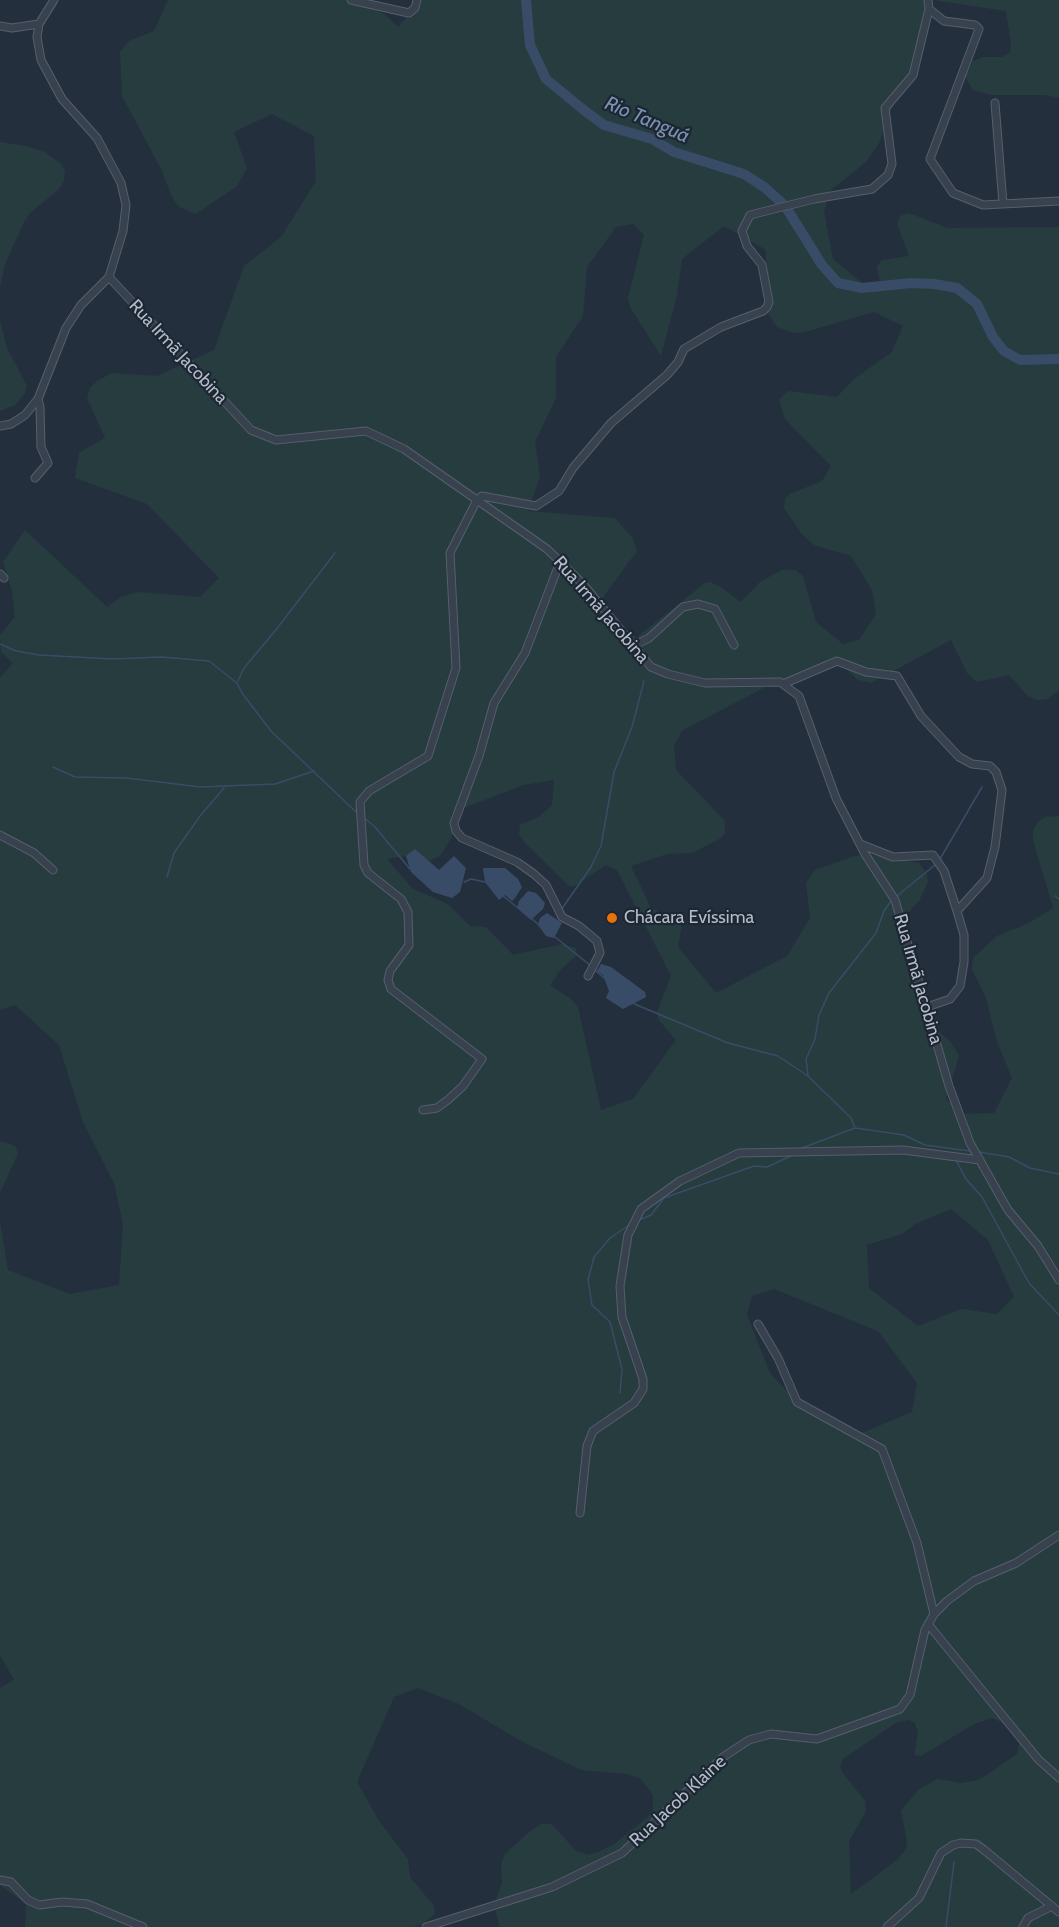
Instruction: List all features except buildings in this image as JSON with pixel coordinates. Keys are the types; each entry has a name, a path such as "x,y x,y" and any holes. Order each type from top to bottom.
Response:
{"street":[{"path":"0,426 11,424 25,415 38,399 66,328 81,305 109,277 123,231 126,205 121,183 97,138 62,99 41,60 37,37 39,24 54,0"},
{"path":"351,0 409,13 415,8 417,0"},
{"path":"423,1110 437,1108 449,1099 463,1086 482,1059 391,989 388,980 390,971 409,945 408,912 401,899 368,873 364,865 360,802 369,791 428,756 456,668 450,553 477,500 482,496 536,506 559,490 573,468 610,423 666,375 678,362 684,349 721,327 767,307 769,302 762,265 747,246 742,231 744,222 750,215 814,199 872,189 888,176 892,164 885,108 913,75 929,9 928,0"},
{"path":"929,9 944,21 975,25 980,29 930,159 953,194 983,205 1059,201"},
{"path":"0,26 12,28 39,24"},
{"path":"995,103 1003,204"},
{"name":"Rua Irmã Jacobina","path":"109,277 251,430 276,440 366,431 404,449 547,549 584,585 651,667 668,674 705,683 780,682 799,696 836,798 860,844 895,900 956,1108 970,1143 1008,1210 1038,1246 1059,1280"},
{"path":"35,478 48,463 41,447 38,399"},
{"path":"560,562 525,653 494,703 479,756 454,823 456,831 462,838 517,862 534,874 546,885 562,917 579,926 597,941 600,953 588,976"},
{"path":"633,646 649,638 683,606 698,603 715,609 734,645"},
{"path":"783,684 837,661 866,672 897,676 902,680 921,716 959,757 972,764 990,766 996,772 1002,790 995,847 987,878 957,911"},
{"path":"0,835 34,853 53,870"},
{"path":"860,844 892,857 933,855 944,870 964,935 964,962 960,986 950,999 927,1007"},
{"path":"580,1513 588,1446 593,1431 634,1403 644,1389 643,1379 622,1317 620,1286 628,1235 641,1209 680,1181 739,1153 903,1150 980,1160"},
{"path":"758,1324 778,1358 797,1402 882,1449 917,1543 934,1614"},
{"name":"Rua Jacob Klaine","path":"426,1927 552,1887 622,1853 675,1806 723,1757 749,1740 771,1734 817,1739 900,1709 910,1695 928,1624 934,1614 974,1581 1016,1563 1059,1535"},
{"path":"928,1624 1038,1759 1059,1778"},
{"path":"887,1927 919,1898 941,1853 961,1843 976,1844 1059,1912"},
{"path":"0,1880 11,1882 28,1900 39,1905 62,1902 87,1904 143,1927"},
{"path":"1023,1927 1028,1918 1052,1906"}],"green space":[{"path":"168,0 352,0 384,14 398,27 421,0 933,0 920,36 914,69 896,98 879,143 866,162 831,190 824,212 833,259 868,288 880,283 877,267 882,260 909,256 897,224 900,216 909,213 947,228 1059,227 1059,691 1047,699 1037,700 1028,696 1009,675 977,682 967,673 951,640 871,683 858,680 844,667 831,661 775,682 683,730 674,745 676,770 725,821 725,833 721,838 692,853 667,854 631,866 651,908 682,923 678,947 716,993 787,956 810,918 806,883 815,870 855,856 868,854 919,863 927,874 928,882 919,901 907,914 906,956 917,987 923,1018 951,1042 959,1056 946,1099 964,1114 994,1113 1012,1078 996,1039 986,998 972,969 973,958 997,936 1029,923 1053,908 1033,840 1033,830 1045,817 1059,816 1059,1927 500,1927 494,1905 502,1883 501,1864 505,1854 528,1833 541,1824 552,1824 576,1851 589,1855 613,1845 647,1818 653,1810 653,1795 641,1779 627,1774 581,1770 523,1742 459,1704 418,1688 394,1697 357,1782 379,1821 408,1859 410,1877 434,1906 435,1913 423,1924 414,1927 25,1927 26,1904 0,1885 0,1688 14,1680 0,1655 0,1222 8,1270 70,1294 119,1285 123,1224 114,1183 83,1122 59,1045 15,1005 0,1010 0,678 13,663 1,652 0,635 15,617 12,591 3,562 25,530 107,607 121,597 137,592 200,597 219,578 147,504 75,478 79,453 105,438 87,398 90,388 97,381 112,373 157,376 214,350 244,266 281,237 316,181 314,136 272,114 234,132 247,168 237,186 196,214 179,207 122,96 120,52 129,41 154,31","holes":["633,224 644,235 628,298 630,307 661,356 677,295 682,259 724,226 766,250 766,311 777,327 793,333 805,332 874,312 903,326 892,352 854,379 837,397 788,391 779,400 785,419 831,466 822,481 790,494 785,499 784,508 802,534 814,545 851,556 872,590 876,614 859,640 843,644 816,622 803,576 795,570 782,570 760,582 741,602 719,586 710,582 705,583 637,637 622,632 603,597 637,551 632,537 615,518 528,511 540,477 535,442 556,398 556,357 583,316 587,267 616,227","554,780 552,805 539,817 520,825 519,834 524,842 568,885 573,887 606,865 617,870 671,976 657,1012 658,1019 676,1040 633,1099 601,1110 578,1007 571,999 550,985 561,969 577,955 576,948 562,944 513,955 486,927 470,926 448,904 413,889 387,859 413,855 429,861 440,856 452,837 451,813 523,785","951,1209 988,1240 1014,1297 997,1314 961,1309 918,1326 869,1288 867,1245 902,1234 915,1224","774,1289 878,1331 917,1383 912,1412 857,1435 797,1402 770,1373 747,1315 752,1296","992,1718 1001,1722 1015,1735 1019,1743 1017,1754 979,1780 961,1783 937,1779 918,1790 901,1811 907,1841 906,1849 897,1860 851,1894 849,1841 866,1811 865,1801 842,1772 840,1767 843,1759 897,1722 909,1720 915,1723 918,1732 915,1755 921,1756 974,1724"]},
{"path":"933,0 1059,0 1059,98 1045,95 992,95 973,90 965,77 973,61 983,57 1002,57 1010,53 1011,44 1006,11"},
{"path":"0,142 45,152 61,164 65,171 64,180 59,189 30,213 24,222 5,264 0,287"},
{"path":"0,321 7,348 27,386 25,393 15,405 0,411"},
{"path":"0,1141 15,1146 18,1153 0,1193"}],"water":[{"path":"415,849 439,870 454,856 466,868 460,892 452,898 433,892 411,872 406,856"},
{"path":"483,868 505,868 518,879 522,887 512,901 505,895 499,900 485,882"},
{"path":"528,891 536,893 545,903 543,909 531,920 517,908 519,901"},
{"path":"547,913 562,923 554,938 546,936 538,925 540,918"},
{"path":"601,964 611,967 645,992 646,997 623,1009 606,998 609,991 603,975 597,971"}],"waterway":[{"name":"Rio Tanguá","path":"526,0 530,45 546,79 585,111 604,125 652,139 674,152 744,174 782,203"},
{"name":"Rio Tanguá","path":"787,209 822,265 838,283 862,288 911,283 957,288 977,304 993,337 1004,351 1020,360 1059,359"},
{"path":"238,681 244,668 335,553"},
{"path":"0,644 16,651 39,655 113,659 162,657 209,661 237,683 271,731 357,813"},
{"path":"561,910 591,867 601,846 614,772 632,727 644,681"},
{"path":"53,767 75,777 126,778 201,787 275,784 314,771"},
{"path":"940,859 982,787"},
{"path":"167,877 174,853 200,816 224,788"},
{"path":"363,817 375,827 410,869"},
{"path":"897,896 935,865"},
{"path":"418,877 425,883"},
{"path":"464,882 471,879 485,882"},
{"path":"503,896 518,908"},
{"path":"1055,896 1059,899"},
{"path":"808,1075 806,1059 815,1039 819,1015 829,993 876,933 884,911 891,901"},
{"path":"531,918 539,925"},
{"path":"555,937 591,966"},
{"path":"594,969 604,978"},
{"path":"632,1003 728,1043 778,1056 808,1076 851,1118 855,1128"},
{"path":"802,1148 855,1128 904,1135 925,1145 970,1151"},
{"path":"979,1152 1009,1157 1030,1168 1059,1174"},
{"path":"639,1220 651,1215 664,1198 754,1166 767,1167 791,1156"},
{"path":"956,1160 966,1179 982,1197 1029,1283 1059,1315"},
{"path":"620,1393 622,1369 610,1322 592,1305 588,1280 594,1257 610,1238 629,1225"},
{"path":"946,1927 954,1862"}],"place":[{"name":"Chácara Evíssima","path":"612,918"}]}
